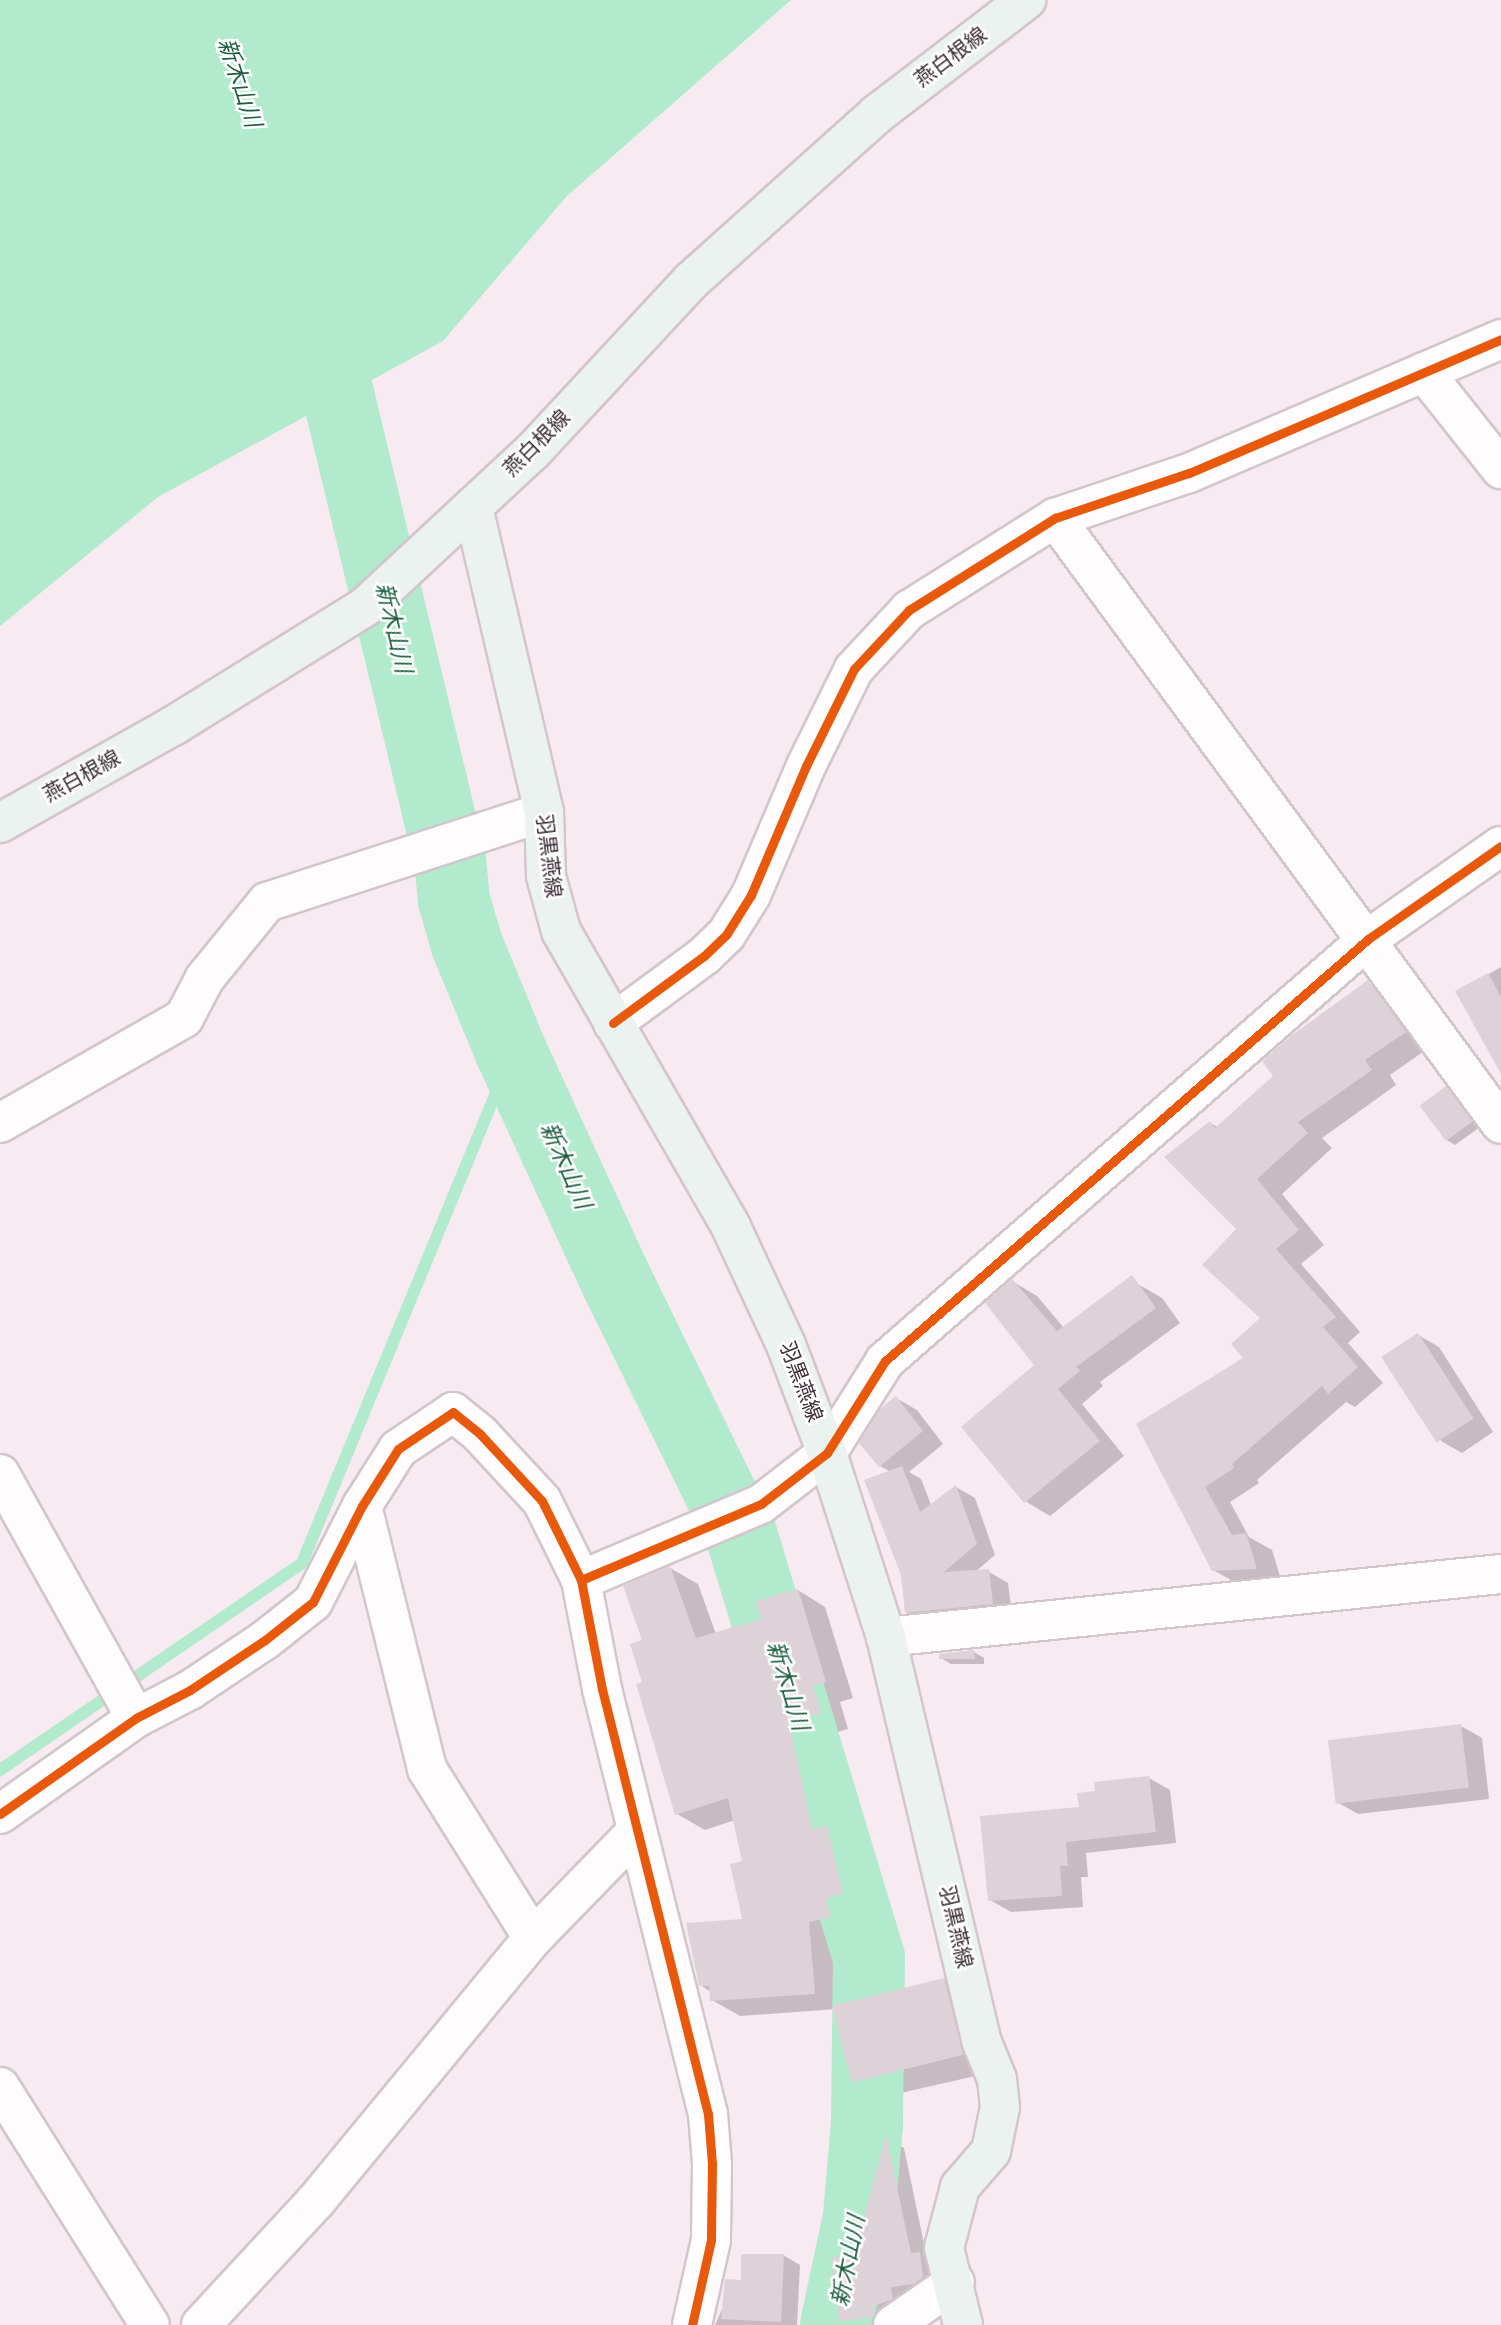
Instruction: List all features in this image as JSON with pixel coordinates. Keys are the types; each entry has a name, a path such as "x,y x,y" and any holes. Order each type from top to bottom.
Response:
{"main road":[{"name":"燕白根線","path":"0,823 173,726 365,607 533,451 691,281 877,114 1026,0"},
{"name":"羽黒燕線","path":"473,507 544,812 546,876 561,931 731,1227 786,1345 827,1453 886,1637 981,2040 997,2079 1000,2107 991,2151 960,2187 944,2248 955,2283 963,2325"}],"street":[{"path":"612,1023 704,956 726,935 751,895 806,766 854,669 909,610 1055,519 1189,472 1501,339"},
{"path":"1424,372 1501,469"},
{"path":"1055,519 1368,939 1471,1086 1501,1124"},
{"path":"0,1123 184,1018 205,978 267,902 544,812"},
{"path":"581,1580 761,1504 827,1453 885,1361 1368,939 1501,846"},
{"path":"0,1814 136,1718 190,1690 265,1640 313,1602 362,1506 398,1449 453,1412 480,1434 542,1501 581,1580 601,1689 708,2114 712,2164 711,2241 692,2325"},
{"path":"0,1474 136,1718"},
{"path":"362,1506 427,1769 533,1938"},
{"path":"886,1637 1501,1574"},
{"path":"201,2325 316,2201 533,1938 636,1832"},
{"path":"0,2087 150,2325"},
{"path":"893,2325 955,2283"}],"water":[{"path":"0,0 791,0 566,197 443,341 158,497 0,626"}],"building":[{"path":"1488,973 1501,997 1501,1074 1455,991"},
{"path":"1368,980 1406,1032 1365,1060 1372,1070 1298,1122 1308,1133 1257,1179 1299,1230 1276,1249 1336,1317 1323,1327 1358,1367 1328,1394 1322,1386 1232,1464 1234,1468 1205,1487 1232,1535 1246,1533 1257,1569 1212,1571 1136,1424 1243,1358 1231,1344 1260,1318 1202,1265 1236,1229 1164,1157 1210,1121 1215,1128 1273,1076 1262,1061 1291,1036"},
{"path":"1446,1086 1472,1121 1446,1141 1420,1106"},
{"path":"1132,1275 1156,1308 1076,1367 1080,1371 1058,1389 1100,1441 1024,1503 961,1427 1034,1365 985,1303 1012,1279 1057,1331"},
{"path":"1418,1333 1474,1419 1437,1443 1381,1357"},
{"path":"896,1396 923,1431 879,1467 859,1443 881,1408"},
{"path":"902,1466 920,1512 956,1485 977,1544 944,1572 989,1569 993,1604 905,1613 901,1575 864,1480"},
{"path":"670,1566 696,1638 761,1619 756,1601 798,1589 826,1682 813,1686 821,1713 789,1723 812,1829 827,1826 843,1894 826,1898 831,1917 809,1922 815,1994 710,2001 709,1986 699,1986 686,1923 742,1919 730,1864 742,1861 728,1798 675,1815 636,1684 642,1682 630,1644 642,1640 623,1586"},
{"path":"974,1650 975,1659 939,1659 939,1654"},
{"path":"1461,1724 1469,1788 1336,1804 1328,1740"},
{"path":"1149,1776 1156,1832 1066,1842 1068,1866 1060,1866 1062,1896 988,1901 980,1816 1079,1807 1077,1793 1095,1791 1094,1782"},
{"path":"944,1978 963,2055 852,2082 832,2006"},
{"path":"886,2135 911,2253 920,2252 923,2277 914,2284 891,2287 893,2299 874,2306 873,2317 839,2321 832,2258 854,2255"},
{"path":"741,2254 784,2254 781,2322 721,2319 725,2279 741,2280"}],"waterway":[{"name":"新木山川","path":"309,304 338,394 450,860 454,900 467,945 512,1054 617,1282 742,1537 869,1957 867,2123 859,2217 836,2325"},
{"path":"0,1770 302,1563 512,1054"}],"cycle path":[{"path":"613,1023 704,956 726,935 751,895 806,766 854,669 909,610 1055,518 1189,473 1501,339"},
{"path":"581,1580 761,1504 827,1453 885,1361 1368,939 1501,846"},
{"path":"0,1814 136,1718 190,1690 265,1640 313,1602 362,1506 398,1449 453,1412 480,1434 542,1501 581,1580 602,1689 708,2114 712,2164 711,2240 692,2325"}]}
